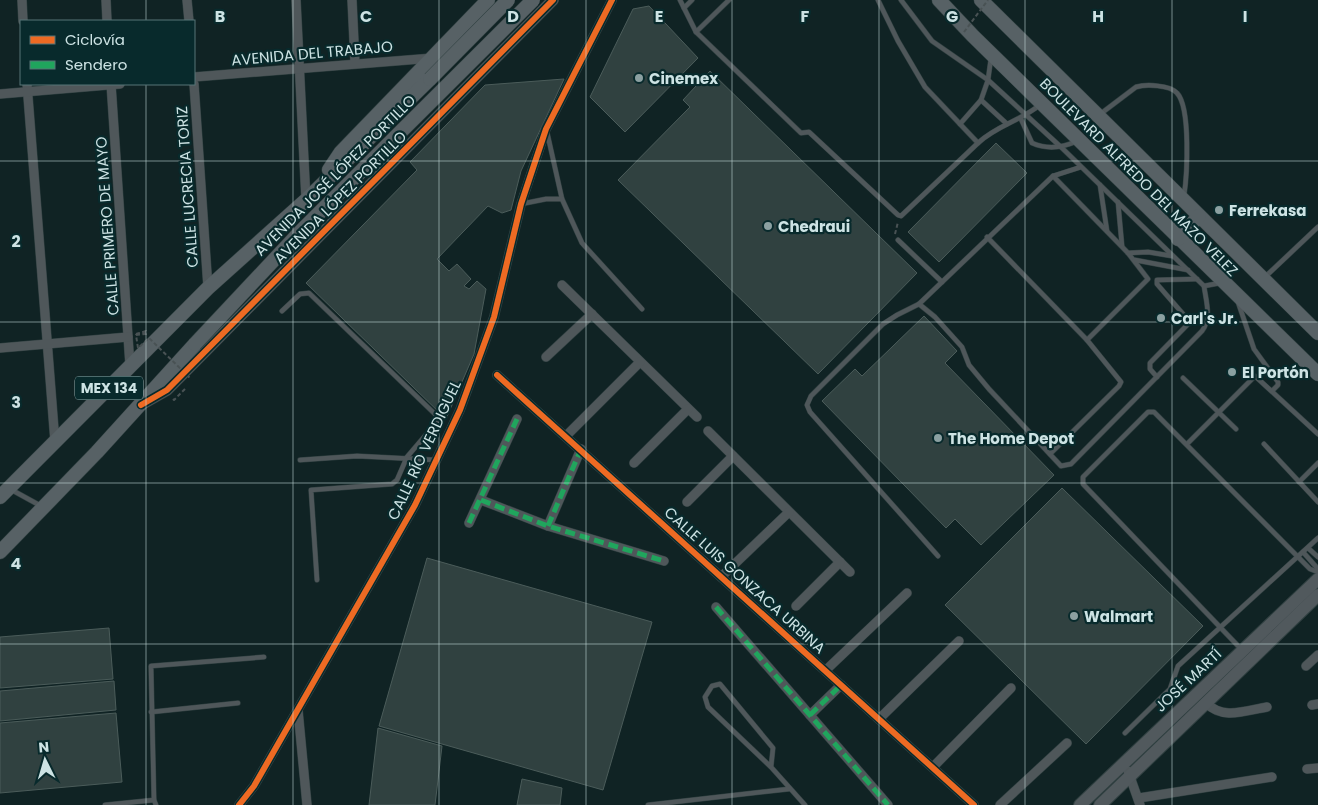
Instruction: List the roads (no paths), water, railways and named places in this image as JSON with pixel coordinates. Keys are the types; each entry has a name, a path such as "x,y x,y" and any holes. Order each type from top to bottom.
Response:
{"main road":[{"path":"322,184 341,152 488,0"},
{"name":"AVENIDA JOSÉ LÓPEZ PORTILLO","path":"4,493 208,288 306,200 508,0"},
{"name":"AVENIDA JOSÉ LÓPEZ PORTILLO","path":"0,552 141,405 195,344 302,230 533,0"},
{"name":"BOULEVARD ALFREDO DEL MAZO VELEZ","path":"939,0 1078,140 1318,374"},
{"name":"BOULEVARD ALFREDO DEL MAZO VELEZ","path":"987,0 1098,116 1318,333"},
{"path":"1178,238 1199,216"},
{"name":"JOSÉ MARTÍ","path":"1100,805 1206,703 1247,655 1318,579"},
{"name":"JOSÉ MARTÍ","path":"1080,805 1122,763 1247,655 1313,605 1318,595"}],"street":[{"path":"22,0 23,20"},
{"path":"106,0 107,20"},
{"path":"187,0 189,20"},
{"path":"296,0 306,200"},
{"path":"352,0 355,63"},
{"name":"AVENIDA LÓPEZ PORTILLO","path":"141,405 167,390 553,0"},
{"name":"CALLE RÍO VERDIGUEL","path":"239,805 254,786 415,505 460,410 494,318 521,204 546,129 612,0"},
{"name":"AVENIDA DEL TRABAJO","path":"195,77 433,58"},
{"path":"0,94 27,88 92,85"},
{"name":"CALLE PRIMERO DE MAYO","path":"114,85 132,335 130,366"},
{"name":"CALLE LUCRECIA TORIZ","path":"194,85 208,288"},
{"path":"27,88 55,443"},
{"path":"562,285 697,417"},
{"path":"546,358 592,314"},
{"path":"0,348 47,345 132,335"},
{"path":"566,436 640,362"},
{"name":"CALLE LUIS GONZACA URBINA","path":"497,375 880,718 974,805"},
{"path":"634,463 688,409"},
{"path":"469,523 517,419"},
{"path":"708,431 850,572"},
{"path":"548,526 581,449"},
{"path":"687,502 733,456"},
{"path":"481,500 548,526 664,561"},
{"path":"721,576 789,512"},
{"path":"796,606 840,562"},
{"path":"826,670 907,593"},
{"path":"716,607 888,805"},
{"path":"880,718 960,642"},
{"path":"1306,666 1318,655"},
{"path":"810,716 842,685"},
{"path":"933,767 1011,688"},
{"path":"1206,703 1221,714 1266,707"},
{"path":"298,710 307,805"},
{"path":"1000,805 1067,743"},
{"path":"1122,763 1131,775 1139,802 1272,777"},
{"path":"1307,769 1318,768"}],"lane":[{"path":"692,0 682,3 696,32 801,133 809,132 898,216 901,216 988,133 1028,116 1042,104"},
{"path":"696,32 729,0"},
{"path":"878,0 920,80 978,142"},
{"path":"901,0 932,41 988,80 1028,116 1204,286 1208,316 1207,325 1157,377 1071,464 1061,466 969,365 962,347 935,317 919,304"},
{"path":"960,124 981,100 988,80 992,54"},
{"path":"1098,116 1136,87 1170,88 1178,93 1182,102 1187,142 1187,177 1184,201"},
{"path":"981,100 1007,124"},
{"path":"1021,119 1032,143 1040,146 1062,148 1078,140"},
{"path":"546,129 562,199 586,250 642,309"},
{"path":"938,556 810,412 806,405 812,396 883,324 897,314 919,304 1053,176 1081,167"},
{"path":"1053,176 1128,252 1148,279 1087,340"},
{"path":"1099,184 1108,231"},
{"path":"521,204 546,199 562,199"},
{"path":"1118,202 1122,247"},
{"path":"1263,278 1318,227"},
{"path":"987,237 1087,340 1121,382 1050,454"},
{"path":"898,240 942,282"},
{"path":"1128,252 1148,252 1173,256"},
{"path":"1135,260 1188,270"},
{"path":"1157,377 1150,369 1150,363 1190,322 1157,284 1157,280 1197,279"},
{"path":"1204,286 1223,282"},
{"path":"282,310 300,294 309,293 436,415 436,423 407,457 397,480 392,484 311,490 317,580"},
{"path":"1236,295 1254,349 1278,382 1278,385 1273,390"},
{"path":"1187,444 1255,376 1273,390 1318,434"},
{"path":"1183,378 1236,429"},
{"path":"1247,655 1093,494 1082,480 1150,411 1154,412 1310,569 1318,570"},
{"path":"1264,444 1317,501"},
{"path":"300,460 357,456 407,457 436,460"},
{"path":"1299,482 1318,463"},
{"path":"4,493 44,507"},
{"path":"1125,733 1170,689 1178,666 1222,628 1318,538"},
{"path":"1308,548 1318,558"},
{"path":"1303,552 1318,570"},
{"path":"105,805 155,802 151,666 264,657"},
{"path":"770,767 773,748 720,684 712,686 705,697 708,707 770,767 805,805"},
{"path":"151,712 238,703"},
{"path":"648,805 789,789"}],"place":[{"name":"Cinemex","path":"639,78"},
{"name":"Ferrekasa","path":"1219,210"},
{"name":"Chedraui","path":"768,226"},
{"name":"Carl's Jr.","path":"1161,318"},
{"name":"El Portón","path":"1232,372"},
{"name":"The Home Depot","path":"938,438"},
{"name":"Walmart","path":"1074,616"}]}
